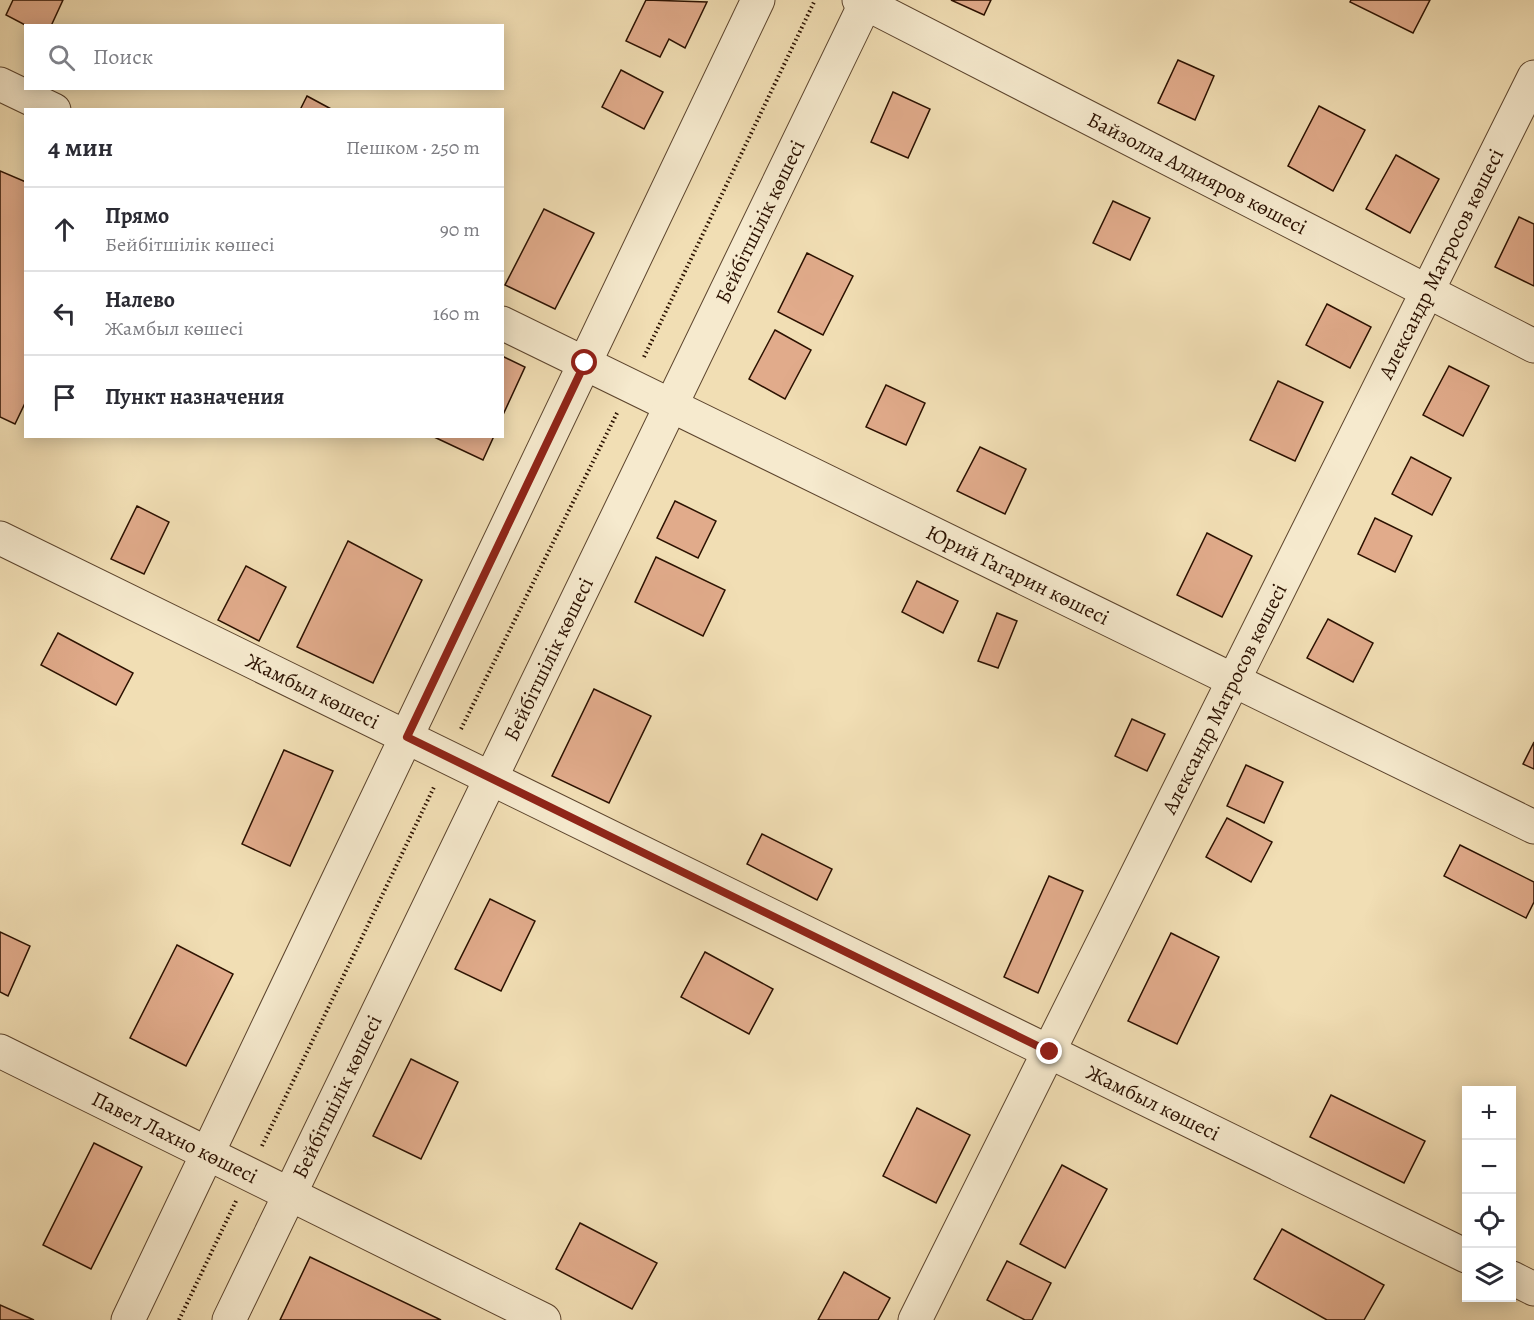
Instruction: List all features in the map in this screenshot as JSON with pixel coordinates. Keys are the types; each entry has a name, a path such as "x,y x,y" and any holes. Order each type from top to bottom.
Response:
{"street":[{"path":"128,1320 758,0"},
{"name":"Байзолла Алдияров көшесі","path":"864,1 1534,346"},
{"name":"Бейбітшілік көшесі","path":"229,1320 672,404 864,1"},
{"name":"Александр Матросов көшесі","path":"915,1320 1534,77"},
{"path":"0,84 50,108"},
{"name":"Юрий Гагарин көшесі","path":"504,324 672,404 1534,827"},
{"name":"Жамбыл көшесі","path":"0,538 1462,1254"},
{"name":"Павел Лахно көшесі","path":"0,1051 544,1320"},
{"path":"1516,1280 1534,1289"}],"path":[{"path":"179,1320 448,757 631,385 815,0"}],"building":[{"path":"13,0 63,0 52,24 24,24 6,15"},
{"path":"646,0 707,2 685,48 669,39 660,57 626,41"},
{"path":"951,0 991,0 984,15"},
{"path":"1351,0 1430,0 1413,33 1350,2"},
{"path":"1178,60 1214,76 1195,120 1158,103"},
{"path":"621,70 663,92 644,129 602,107"},
{"path":"893,92 930,109 908,158 871,142"},
{"path":"307,96 329,108 301,108"},
{"path":"1319,106 1365,130 1333,191 1288,166"},
{"path":"1396,155 1439,179 1410,233 1366,209"},
{"path":"0,171 24,181 24,405 15,424 0,417"},
{"path":"1113,201 1150,218 1130,260 1093,243"},
{"path":"544,209 594,233 555,309 505,285"},
{"path":"1519,217 1534,224 1534,286 1495,267"},
{"path":"807,253 853,276 823,335 778,312"},
{"path":"1327,304 1371,327 1350,368 1306,345"},
{"path":"775,330 811,350 785,399 749,379"},
{"path":"504,357 525,367 504,413"},
{"path":"1449,366 1489,386 1463,436 1423,415"},
{"path":"1278,381 1323,402 1295,461 1250,440"},
{"path":"886,385 925,403 906,445 866,427"},
{"path":"436,438 493,438 483,460"},
{"path":"980,447 1026,469 1005,514 957,491"},
{"path":"1411,457 1451,478 1432,515 1392,494"},
{"path":"675,501 716,521 698,558 657,538"},
{"path":"137,506 169,522 144,574 111,559"},
{"path":"1375,518 1412,536 1395,572 1358,554"},
{"path":"1207,533 1252,556 1222,617 1177,595"},
{"path":"348,541 422,580 373,683 297,647"},
{"path":"656,557 725,590 703,636 635,602"},
{"path":"246,566 286,587 259,641 218,620"},
{"path":"917,581 958,601 943,633 902,612"},
{"path":"997,613 1017,621 998,668 978,661"},
{"path":"1328,619 1373,643 1353,682 1307,658"},
{"path":"58,633 133,673 116,705 41,665"},
{"path":"594,689 651,716 609,803 552,776"},
{"path":"1132,719 1165,734 1147,771 1115,756"},
{"path":"1534,742 1534,769 1523,764"},
{"path":"284,750 333,771 290,866 242,844"},
{"path":"1246,765 1283,782 1264,823 1227,806"},
{"path":"1227,818 1272,842 1251,882 1206,857"},
{"path":"762,834 832,869 817,900 747,864"},
{"path":"1460,845 1534,882 1534,902 1526,918 1444,876"},
{"path":"1049,876 1083,891 1038,993 1004,977"},
{"path":"490,899 535,921 501,991 455,969"},
{"path":"0,932 30,946 8,996 0,992"},
{"path":"1171,933 1219,957 1177,1044 1128,1021"},
{"path":"177,945 233,974 186,1066 130,1038"},
{"path":"705,952 773,989 749,1034 681,997"},
{"path":"411,1059 458,1082 421,1159 373,1136"},
{"path":"1331,1095 1425,1141 1404,1183 1310,1137"},
{"path":"917,1108 970,1135 936,1203 883,1176"},
{"path":"94,1143 142,1167 91,1269 43,1245"},
{"path":"1062,1165 1107,1189 1065,1268 1020,1244"},
{"path":"580,1223 657,1263 632,1309 556,1269"},
{"path":"1282,1229 1384,1285 1364,1320 1327,1320 1254,1279"},
{"path":"310,1257 441,1320 280,1320"},
{"path":"1007,1261 1051,1283 1032,1320 1025,1320 987,1300"},
{"path":"844,1272 890,1298 878,1320 818,1320"},
{"path":"0,1305 34,1320 0,1320"}],"route":[{"path":"585,363 407,737 1050,1052"}]}
